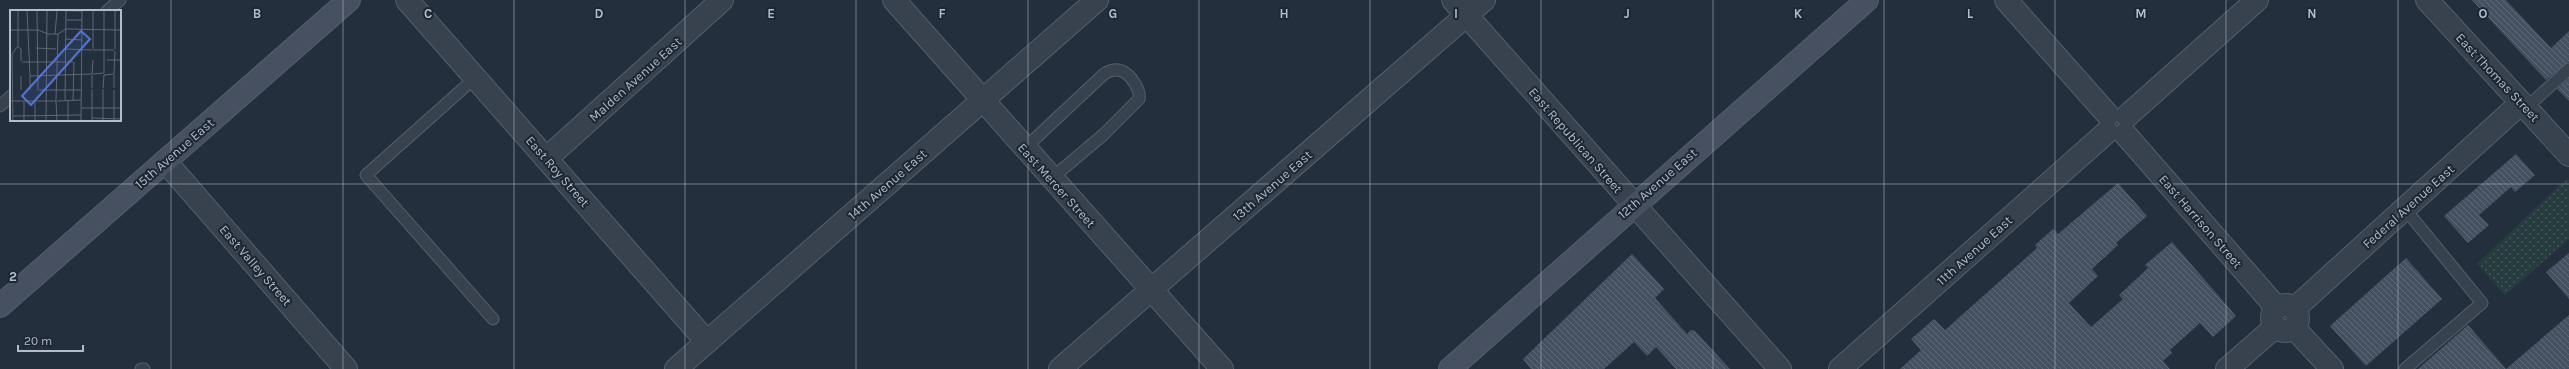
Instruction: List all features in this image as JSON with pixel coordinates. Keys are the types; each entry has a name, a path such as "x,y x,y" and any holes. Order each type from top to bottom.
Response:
{"street":[{"name":"15th Avenue East","path":"0,306 349,0"},
{"name":"East Roy Street","path":"407,0 707,342"},
{"name":"Malden Avenue East","path":"547,158 722,0"},
{"name":"East Mercer Street","path":"894,0 1222,369"},
{"name":"14th Avenue East","path":"676,369 1097,0"},
{"name":"13th Avenue East","path":"1060,369 1151,290 1460,8 1484,0"},
{"name":"12th Avenue East","path":"1450,369 1633,205 1867,0"},
{"name":"East Harrison Street","path":"2006,0 2117,124 2285,318 2332,369"},
{"name":"11th Avenue East","path":"1840,369 2257,0"},
{"name":"East Thomas Street","path":"2427,0 2569,155"},
{"name":"East Republican Street","path":"1460,8 1633,205 1780,369"},
{"name":"Federal Avenue East","path":"2228,369 2405,210 2524,106"},
{"name":"East Valley Street","path":"165,161 346,369"}],"lane":[{"path":"108,10 120,0"},
{"path":"2524,106 2569,69"},
{"path":"1025,148 1104,74 1113,70 1122,71 1136,85 1140,94 1139,99 1103,135 1052,178"},
{"path":"476,77 366,175 492,319"},
{"path":"0,106 10,97"},
{"path":"2405,210 2482,303 2405,369"}],"green space":[{"path":"2567,178 2569,180 2569,239 2505,295 2477,264"}],"building":[{"path":"2472,0 2506,0 2551,48 2569,31 2569,62 2546,80"},
{"path":"2569,78 2569,101 2557,89"},
{"path":"2516,154 2535,175 2515,192 2511,187 2479,215 2489,225 2468,243 2444,216"},
{"path":"2118,183 2147,216 2116,243 2118,245 2092,269 2098,276 2069,303 2091,327 2123,299 2119,295 2148,268 2145,265 2172,242 2236,316 2213,337 2200,323 2170,350 2172,353 2163,361 2170,369 1900,369 1921,350 1911,339 1934,319 1945,330 2037,248 2035,245 2053,229 2058,234"},
{"path":"2569,253 2569,299 2546,272"},
{"path":"1632,254 1664,289 1655,298 1687,334 1691,330 1695,331 1730,369 1676,369 1656,347 1647,356 1634,342 1604,369 1531,369 1523,359"},
{"path":"2406,258 2442,299 2366,366 2330,326"},
{"path":"2569,315 2569,369 2506,369"},
{"path":"2468,325 2506,369 2418,369"}]}
